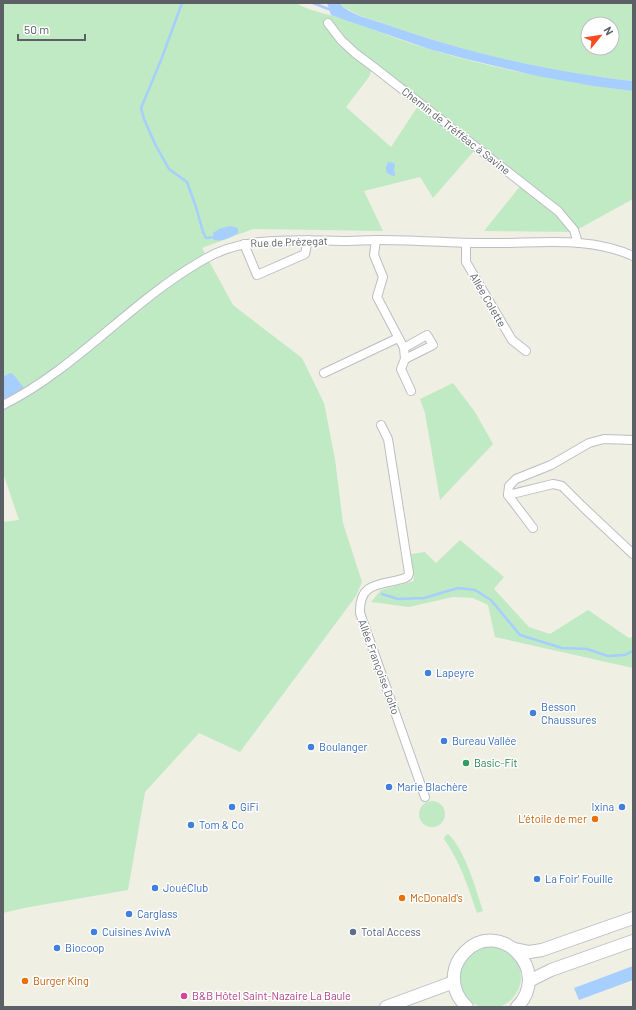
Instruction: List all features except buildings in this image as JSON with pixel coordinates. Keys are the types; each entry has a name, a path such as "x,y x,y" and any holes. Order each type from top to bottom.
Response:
{"main road":[{"path":"460,1006 454,982 454,972 458,960 467,949 474,945 482,942 495,941 515,949 528,952 542,950 633,918"},
{"path":"529,981 551,970 633,941"},
{"path":"515,949 527,966 529,981 523,1000 516,1007"},
{"path":"386,1007 454,982"}],"street":[{"name":"Chemin de Tréfféac à Savine","path":"328,23 341,40 354,53 558,211 574,230 578,243"},
{"name":"Rue de Prézegat","path":"3,405 29,390 54,372 166,284 203,260 226,249 244,244 308,240 376,240 466,243 578,243 600,245 622,251 633,256"},
{"path":"244,244 257,275 305,254 308,240"},
{"path":"376,240 374,255 383,277 377,297 404,348 405,359 401,369 411,391"},
{"name":"Allée Colette","path":"466,243 466,262 512,340 526,351"},
{"path":"404,348 427,335 433,345 405,359"},
{"path":"324,373 398,338"},
{"name":"Allée Françoise Dolto","path":"381,425 388,440 409,572 408,576 405,578 379,584 365,591 360,603 360,613 425,797"},
{"path":"533,528 508,495 509,486 516,479 551,465 590,443 604,439 633,440"},
{"path":"508,495 558,484 562,486 632,552"}],"green space":[{"path":"3,3 296,3 396,38 463,59 535,75 633,91 633,199 573,232 484,231 525,180 480,144 433,198 420,177 364,191 383,231 253,229 202,248 233,305 302,358 324,403 335,459 343,523 362,582 356,596 240,752 199,733 145,792 128,890 3,913 3,522 19,520 3,473","holes":["374,65 422,100 391,147 346,107 369,77"]},
{"path":"339,3 633,3 633,81 572,73 510,61 420,36 350,11"},
{"path":"453,383 475,412 493,444 440,500 425,413 420,399"},
{"path":"460,540 504,577 494,589 529,627 550,634 588,610 629,638 633,637 633,668 495,637 488,605 473,598 453,597 409,607 371,602 381,590 414,581 411,554 425,552 436,563"},
{"path":"432,801 441,805 445,814 441,823 432,827 423,823 419,814 423,805"},
{"path":"448,834 460,849 465,859 483,911 477,913 455,856 444,839"},
{"path":"484,946 496,946 512,955 519,965 521,977 519,989 512,999 496,1008 484,1008 473,1003 464,994 459,983 459,971 464,960 473,951"}],"water":[{"path":"327,3 339,3 349,11 360,16 476,52 508,60 571,72 633,81 633,91 537,76 429,49 331,15"},
{"path":"388,162 394,163 395,165 395,176 390,175 386,170"},
{"path":"230,226 238,228 238,233 224,240 214,240 213,233 219,229"},
{"path":"10,373 13,374 24,388 3,400 3,377"},
{"path":"633,966 633,980 579,1000 574,988"}],"waterway":[{"path":"182,3 141,108 155,144 169,169 187,182 206,238 214,237"},
{"path":"313,3 331,10"},
{"path":"382,594 398,599 424,598 458,588 475,590 491,600 520,635 562,648 587,649 608,656 625,655 633,651"}],"place":[{"name":"Lapeyre","path":"428,673"},
{"name":"Besson Chaussures","path":"533,713"},
{"name":"Bureau Vallée","path":"444,741"},
{"name":"Boulanger","path":"311,747"},
{"name":"Basic-Fit","path":"466,763"},
{"name":"Marie Blachère","path":"389,787"},
{"name":"GiFi","path":"232,807"},
{"name":"Ixina","path":"622,807"},
{"name":"L'étoile de mer","path":"595,819"},
{"name":"Tom & Co","path":"191,825"},
{"name":"La Foir' Fouille","path":"537,879"},
{"name":"JouéClub","path":"155,888"},
{"name":"McDonald's","path":"402,898"},
{"name":"Carglass","path":"129,914"},
{"name":"Cuisines AvivA","path":"94,932"},
{"name":"Total Access","path":"353,932"},
{"name":"Biocoop","path":"57,948"},
{"name":"Burger King","path":"25,981"},
{"name":"B&B Hôtel Saint-Nazaire La Baule","path":"184,996"}]}
